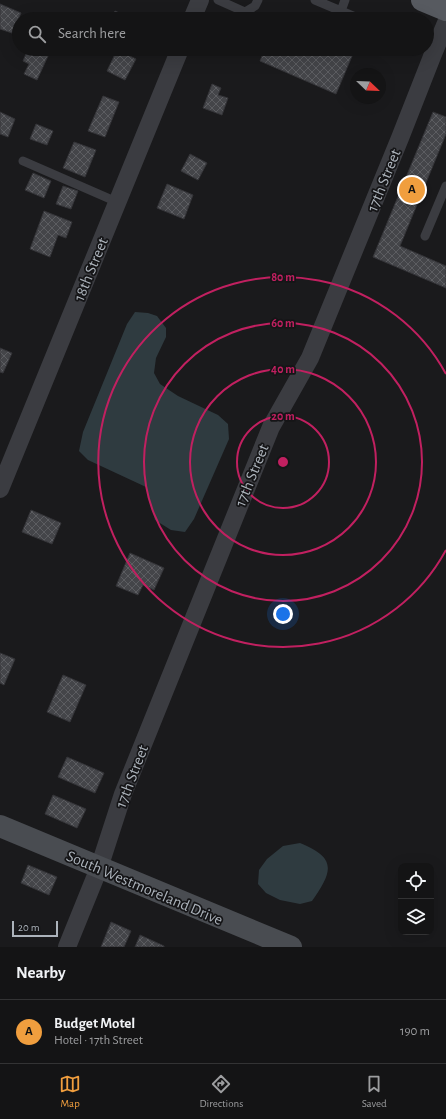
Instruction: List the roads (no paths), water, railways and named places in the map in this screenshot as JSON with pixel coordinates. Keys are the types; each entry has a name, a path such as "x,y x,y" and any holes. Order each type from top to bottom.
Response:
{"main road":[{"path":"422,0 446,10"}],"street":[{"path":"195,12 200,0"},
{"name":"17th Street","path":"434,52 446,23"},
{"name":"18th Street","path":"0,489 177,56"},
{"name":"17th Street","path":"67,947 100,868 123,794 271,427 310,358 432,56"},
{"name":"South Westmoreland Drive","path":"0,826 291,947"}],"lane":[{"path":"218,0 245,12 255,6 258,0"},
{"path":"315,0 340,11 345,0"},
{"path":"23,161 117,202"},
{"path":"424,236 446,186"}],"place":[{"name":"Budget Motel","path":"412,190"}]}
